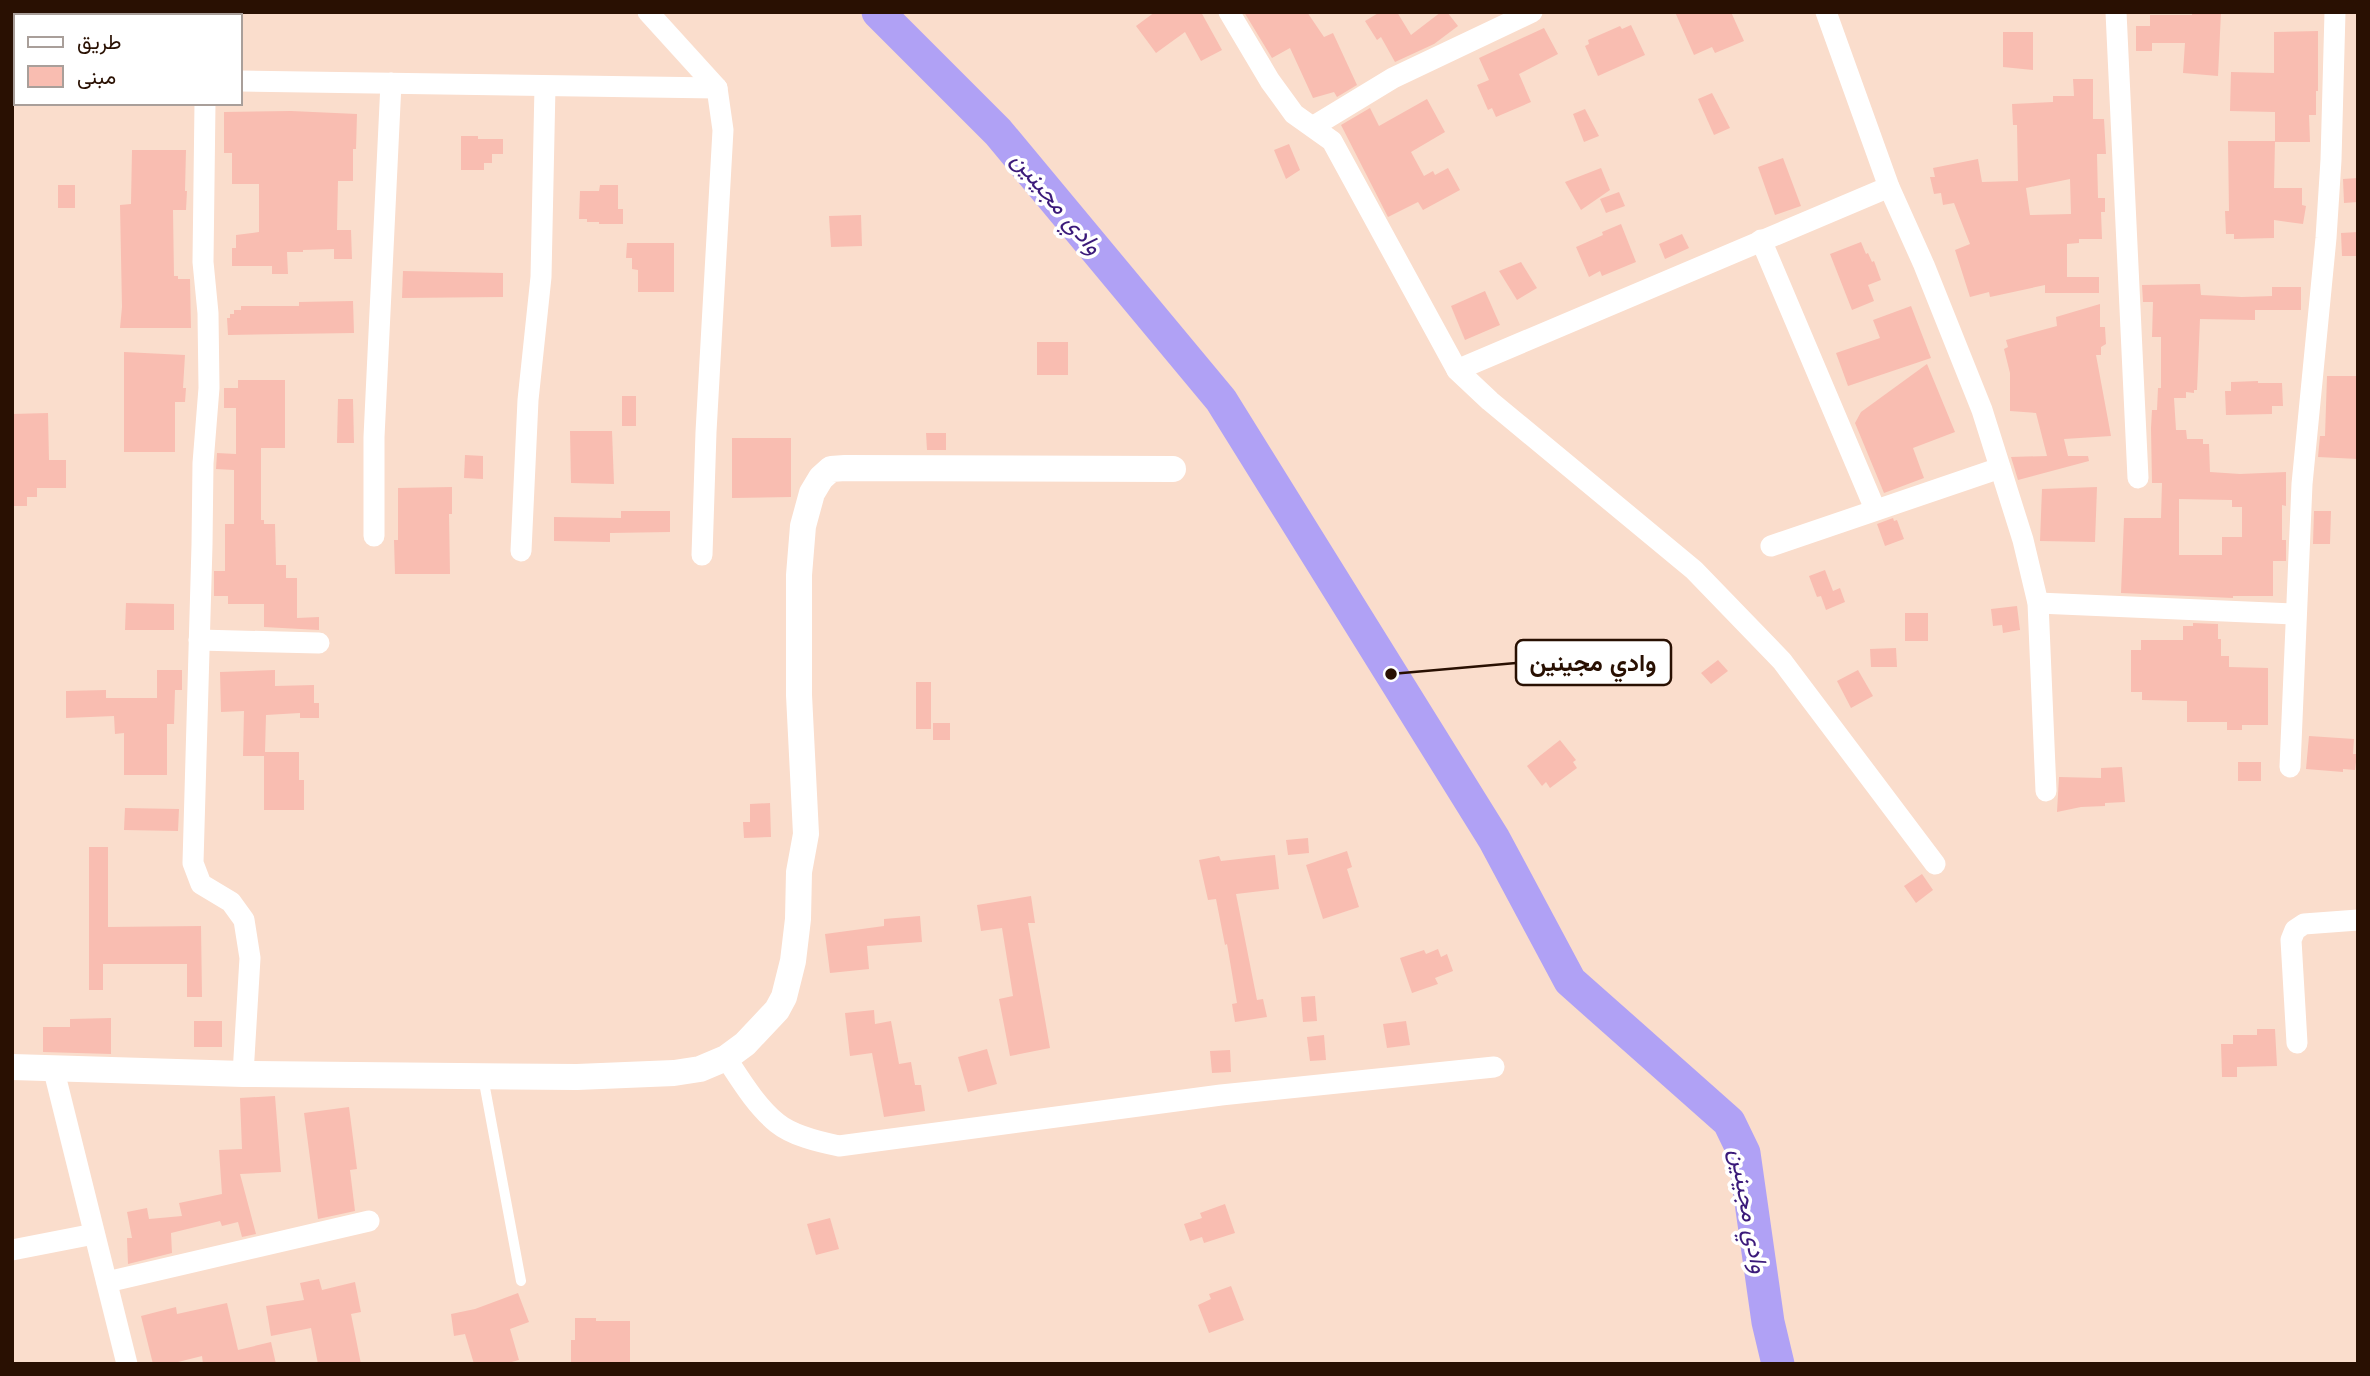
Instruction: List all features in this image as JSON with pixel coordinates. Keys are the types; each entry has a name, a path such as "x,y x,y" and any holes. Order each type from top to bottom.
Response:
{"street":[{"path":"648,12 717,88 723,130 702,555"},
{"path":"1229,12 1269,81 1294,114 1332,141 1457,370 1490,401 1694,570 1782,661 1935,864"},
{"path":"1314,127 1394,78 1532,12"},
{"path":"1826,12 1889,187 1924,265 1972,386 2023,540 2038,603 2046,791"},
{"path":"2116,12 2138,478"},
{"path":"2290,766 2302,484 2331,160 2334,12"},
{"path":"242,80 717,88"},
{"path":"374,536 374,437 391,83"},
{"path":"521,551 528,400 541,276 545,86"},
{"path":"205,105 203,262 208,313 209,388 203,463 193,863 201,884 231,902 244,920 250,958 243,1074"},
{"path":"1457,370 1889,187"},
{"path":"1761,240 1875,509"},
{"path":"12,1067 483,1077 674,1073 700,1069 726,1058 745,1044 777,1010 784,997 793,961 798,919 799,872 806,834 799,695 799,575 806,510 821,478 831,469 866,467 1173,470"},
{"path":"1771,546 2000,468"},
{"path":"2038,603 2295,614"},
{"path":"200,640 319,643"},
{"path":"2297,1043 2291,949 2295,930 2304,923 2358,920"},
{"path":"726,1058 778,1124 814,1141 839,1146 1221,1095 1494,1067"},
{"path":"53,1068 127,1364"},
{"path":"107,1282 369,1221"},
{"path":"12,1250 94,1234"}],"lane":[{"path":"483,1077 521,1281"}],"building":[{"path":"1155,12 1201,12 1222,50 1201,61 1185,32 1156,53 1136,26"},
{"path":"1244,12 1307,12 1324,37 1333,33 1357,85 1337,97 1334,92 1313,98 1290,48 1272,58"},
{"path":"1380,12 1397,12 1411,35 1441,12 1447,12 1458,26 1434,44 1395,62 1381,37 1377,40 1365,21"},
{"path":"1675,12 1731,12 1744,41 1715,53 1712,47 1694,55"},
{"path":"2192,12 2221,12 2218,76 2183,73 2185,43 2152,43 2152,51 2136,51 2136,26 2150,26 2150,15 2192,15"},
{"path":"1631,25 1645,55 1598,76 1585,46 1589,44 1588,40 1620,26 1622,29"},
{"path":"1544,28 1558,54 1519,74 1531,102 1496,117 1492,108 1488,110 1477,85 1489,80 1479,58"},
{"path":"2318,31 2318,91 2316,115 2309,115 2310,142 2275,142 2275,112 2230,111 2231,72 2274,73 2274,32"},
{"path":"2003,32 2033,32 2033,70 2003,67"},
{"path":"2073,79 2093,79 2093,119 2104,119 2106,154 2097,154 2098,198 2105,198 2105,212 2101,212 2102,239 2079,239 2079,243 2067,244 2067,277 2099,277 2099,293 2045,293 2045,285 1990,297 1989,292 1970,297 1955,250 1970,244 1954,203 1943,205 1941,193 1934,194 1930,177 1935,177 1933,168 1978,159 1982,182 2018,181 2017,125 2013,125 2012,104 2053,102 2053,96 2074,96","holes":["2070,179 2071,214 2030,215 2026,188"]},
{"path":"1712,93 1730,128 1714,135 1698,99"},
{"path":"1427,99 1445,132 1411,152 1424,176 1433,171 1435,175 1448,168 1460,190 1423,210 1418,202 1388,217 1341,125 1370,108 1379,126"},
{"path":"1585,109 1599,136 1584,142 1573,114"},
{"path":"224,112 357,114 353,181 338,181 337,230 351,230 352,259 334,259 334,249 303,250 287,252 288,274 272,274 272,266 232,266 232,248 236,248 236,235 259,232 259,184 232,184 232,153 224,153"},
{"path":"461,136 503,139 503,154 492,154 492,163 484,163 484,170 461,170"},
{"path":"2228,141 2275,141 2274,188 2302,188 2302,205 2306,206 2303,224 2274,220 2274,238 2234,239 2234,234 2226,234 2225,211 2229,211"},
{"path":"1289,144 1300,170 1286,179 1274,150"},
{"path":"132,150 186,150 186,210 173,210 174,276 178,276 178,279 190,279 191,328 120,328 120,205 131,204"},
{"path":"1783,158 1801,206 1775,215 1758,167"},
{"path":"1601,168 1610,190 1581,210 1565,182"},
{"path":"2358,178 2358,202 2344,203 2343,179"},
{"path":"58,185 75,185 75,208 58,208"},
{"path":"600,185 618,185 618,209 623,209 623,224 599,224 579,219 580,191 599,191"},
{"path":"1619,192 1625,206 1606,213 1600,199"},
{"path":"861,215 862,246 831,247 829,216"},
{"path":"1621,224 1636,262 1602,276 1600,271 1589,277 1576,247"},
{"path":"2358,232 2358,256 2342,256 2341,233"},
{"path":"1682,234 1689,248 1665,259 1659,244"},
{"path":"1861,242 1866,254 1874,261 1881,280 1868,285 1874,301 1852,310 1830,254"},
{"path":"627,243 674,243 674,292 638,292 638,270 632,269 632,258 626,258"},
{"path":"1521,262 1537,288 1517,300 1499,271"},
{"path":"403,271 503,273 503,297 402,298"},
{"path":"2200,284 2201,295 2242,297 2272,296 2272,287 2301,287 2301,310 2255,310 2255,320 2200,319 2197,390 2194,390 2194,393 2186,392 2186,398 2174,398 2176,430 2186,430 2187,439 2203,439 2203,444 2209,444 2210,472 2286,472 2282,540 2286,540 2286,561 2273,561 2273,596 2233,598 2121,593 2124,518 2161,518 2162,483 2152,483 2151,428 2152,410 2157,410 2158,388 2161,388 2161,337 2152,337 2153,302 2143,302 2142,285","holes":["2179,499 2232,500 2232,507 2242,507 2242,537 2222,537 2222,555 2179,555"]},
{"path":"1485,291 1500,325 1465,340 1451,306"},
{"path":"353,301 354,333 228,335 227,318 234,314 234,310 241,310 241,306 299,306 299,302"},
{"path":"2100,304 2100,327 2105,327 2106,344 2101,347 2101,355 2096,355 2111,436 2064,439 2068,456 2088,456 2089,461 2018,480 2011,457 2047,456 2036,413 2010,411 2010,373 2004,349 2008,347 2006,340 2057,326 2056,317"},
{"path":"1911,306 1931,358 1848,386 1836,353 1880,338 1873,320"},
{"path":"1037,342 1068,342 1068,375 1037,375"},
{"path":"124,352 185,355 185,402 175,402 175,452 124,452"},
{"path":"1927,364 1955,432 1913,448 1924,478 1884,493 1855,423 1861,412"},
{"path":"2327,376 2358,376 2358,459 2318,457 2320,436 2325,436"},
{"path":"238,380 285,380 285,448 261,448 261,520 264,520 264,524 275,524 276,565 286,565 286,578 297,578 297,618 319,617 319,630 264,627 264,604 228,604 228,596 214,596 214,571 225,571 225,524 234,524 234,470 216,469 217,453 236,454 236,408 224,408 224,388 238,388"},
{"path":"2231,382 2282,383 2283,406 2272,406 2272,414 2226,415 2225,391 2231,391"},
{"path":"622,396 636,396 636,426 622,426"},
{"path":"338,399 353,399 354,443 337,443"},
{"path":"48,413 49,460 66,460 66,488 37,488 37,497 27,497 27,506 12,506 12,414"},
{"path":"570,431 612,431 614,484 571,483"},
{"path":"926,433 946,433 946,450 927,450"},
{"path":"732,438 791,438 791,497 732,498"},
{"path":"465,455 483,456 483,479 464,478"},
{"path":"452,487 452,514 449,514 450,574 395,574 394,540 398,540 398,488"},
{"path":"2097,487 2095,542 2040,541 2042,489"},
{"path":"621,511 670,511 670,532 610,533 610,542 554,541 554,517 621,518"},
{"path":"2314,511 2331,511 2330,544 2313,544"},
{"path":"1893,518 1894,521 1897,520 1904,539 1885,546 1877,524"},
{"path":"1825,570 1833,591 1840,588 1845,602 1826,610 1821,596 1817,597 1809,576"},
{"path":"126,603 174,604 174,630 125,630"},
{"path":"2017,606 2020,630 2003,633 2002,625 1993,626 1991,609"},
{"path":"1905,613 1928,613 1928,641 1905,641"},
{"path":"2193,623 2218,624 2221,656 2229,656 2229,667 2268,668 2268,725 2242,725 2242,730 2227,730 2227,722 2187,722 2187,701 2142,700 2142,692 2131,692 2131,650 2141,650 2141,640 2183,640 2183,626 2193,626"},
{"path":"1896,648 1897,667 1871,667 1870,649"},
{"path":"1718,660 1728,671 1711,684 1701,673"},
{"path":"157,670 182,670 182,690 175,690 174,724 167,724 167,775 124,775 124,733 115,734 114,716 66,718 66,691 106,690 106,698 157,698"},
{"path":"275,670 275,686 314,685 314,703 319,703 319,718 300,718 300,713 266,715 265,752 299,752 299,780 304,780 304,810 264,810 264,756 243,756 244,711 221,712 220,672"},
{"path":"1858,670 1873,696 1851,708 1837,681"},
{"path":"916,682 931,682 931,729 916,729"},
{"path":"933,723 950,723 950,740 933,740"},
{"path":"2309,736 2354,739 2353,754 2357,754 2355,770 2343,769 2343,772 2306,769"},
{"path":"1560,740 1576,760 1573,762 1577,768 1550,788 1546,782 1542,786 1527,766"},
{"path":"2238,762 2261,762 2261,781 2238,781"},
{"path":"2122,767 2125,802 2057,812 2059,777 2101,778 2101,768"},
{"path":"770,803 771,837 744,838 743,822 750,822 750,804"},
{"path":"125,808 179,809 178,831 124,830"},
{"path":"1308,838 1309,853 1288,855 1286,840"},
{"path":"89,847 108,847 108,927 201,926 202,997 187,997 187,964 103,964 103,990 89,990"},
{"path":"1347,851 1352,867 1347,869 1359,907 1323,919 1306,865"},
{"path":"1275,855 1279,889 1236,894 1257,1000 1263,999 1267,1017 1235,1022 1232,1004 1237,1003 1227,944 1225,945 1216,899 1208,900 1199,860 1219,856 1221,861"},
{"path":"1922,874 1933,890 1916,903 1904,886"},
{"path":"1031,896 1035,923 1028,923 1050,1048 1010,1056 999,999 1013,996 1002,928 981,931 977,905"},
{"path":"920,916 922,942 867,946 869,969 830,973 825,934 884,926 884,919"},
{"path":"1438,949 1441,957 1447,954 1453,971 1435,978 1438,984 1412,993 1400,958 1424,950 1426,954"},
{"path":"1315,996 1317,1021 1303,1022 1301,997"},
{"path":"874,1010 875,1024 891,1021 899,1064 911,1062 915,1085 921,1085 925,1111 884,1117 872,1053 850,1056 845,1013"},
{"path":"111,1018 111,1054 43,1052 43,1027 70,1027 70,1019"},
{"path":"194,1021 222,1021 222,1047 194,1047"},
{"path":"1406,1021 1410,1045 1387,1048 1383,1024"},
{"path":"2257,1029 2275,1029 2277,1066 2237,1067 2237,1077 2222,1077 2221,1044 2233,1044 2233,1035 2257,1035"},
{"path":"1324,1035 1326,1060 1310,1061 1307,1037"},
{"path":"987,1049 997,1084 968,1092 958,1057"},
{"path":"1230,1050 1231,1072 1212,1073 1210,1051"},
{"path":"275,1096 281,1172 240,1174 256,1234 242,1237 238,1222 222,1226 220,1221 171,1233 172,1253 128,1264 127,1238 132,1238 127,1212 147,1208 149,1219 182,1216 179,1203 222,1194 219,1150 242,1149 240,1098"},
{"path":"349,1107 357,1169 350,1170 355,1211 318,1219 304,1113"},
{"path":"1225,1204 1235,1233 1204,1243 1202,1237 1190,1241 1184,1224 1202,1218 1200,1213"},
{"path":"830,1218 839,1249 816,1255 807,1224"},
{"path":"319,1279 322,1290 355,1282 361,1312 351,1314 361,1364 318,1364 311,1328 271,1336 266,1306 304,1300 300,1283"},
{"path":"1231,1286 1244,1320 1209,1333 1198,1305 1211,1299 1209,1294"},
{"path":"518,1293 529,1322 510,1329 519,1360 504,1364 474,1364 465,1334 454,1336 451,1314 475,1309"},
{"path":"227,1303 238,1350 271,1342 276,1364 203,1364 202,1356 170,1364 153,1364 141,1316 176,1307 177,1314"},
{"path":"575,1318 630,1321 630,1364 571,1364"}],"waterway":[{"name":"وادي مجينين","path":"878,12 998,132 1221,400 1494,839 1570,981 1729,1122 1744,1153 1768,1322 1778,1364"}],"place":[{"name":"وادي مجينين","path":"1391,674"}]}
